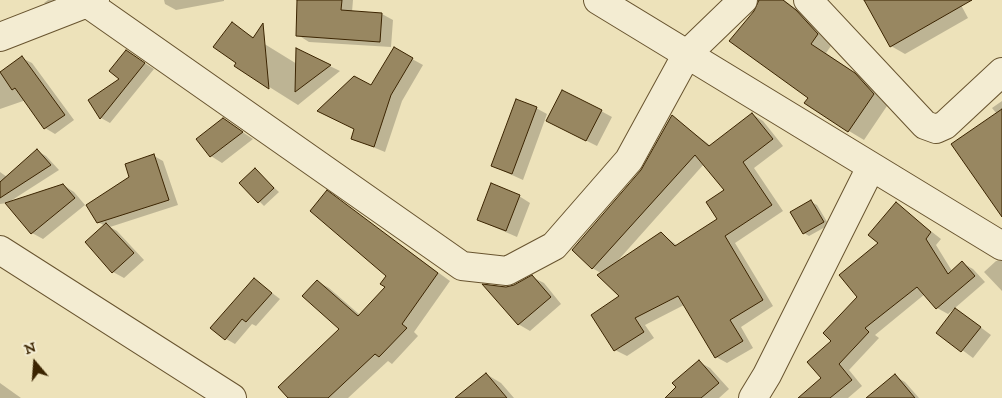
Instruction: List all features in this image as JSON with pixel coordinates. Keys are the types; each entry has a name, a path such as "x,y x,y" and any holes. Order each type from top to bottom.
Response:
{"street":[{"path":"598,0 1002,246"},
{"path":"0,36 91,1 462,266 507,271 554,246 630,160 687,54 743,0"},
{"path":"808,0 926,125 936,129 945,125 1002,72"},
{"path":"753,398 768,375 871,167"},
{"path":"0,250 200,389 232,398"}],"building":[{"path":"297,0 342,0 341,10 382,13 380,42 296,36"},
{"path":"759,0 783,0 796,10 818,34 811,44 855,73 874,94 848,132 804,103 808,98 729,41 754,11"},
{"path":"864,0 972,0 890,47"},
{"path":"232,22 253,38 263,23 269,89 234,66 236,63 213,47"},
{"path":"394,47 413,58 391,95 374,147 351,139 354,129 317,111 354,76 371,85"},
{"path":"296,48 331,65 295,92"},
{"path":"126,50 145,63 100,119 88,100 119,79 109,71"},
{"path":"22,56 65,115 44,129 15,88 12,90 0,72"},
{"path":"562,90 602,110 586,141 546,121"},
{"path":"516,99 537,107 512,174 491,166"},
{"path":"1002,109 1002,217 951,144"},
{"path":"752,113 773,139 743,162 772,205 725,236 763,300 730,320 743,341 715,358 678,296 635,318 644,332 614,351 591,315 619,296 597,275 661,232 675,246 717,219 706,202 724,190 695,155 592,269 572,250 641,170 672,115 709,146"},
{"path":"223,118 243,132 210,157 196,139"},
{"path":"37,149 51,165 0,198 0,182"},
{"path":"154,154 169,200 97,223 86,205 129,177 125,164"},
{"path":"255,168 274,188 258,203 239,183"},
{"path":"491,183 520,195 506,231 477,220"},
{"path":"63,184 75,198 31,234 5,203"},
{"path":"327,190 438,273 402,324 407,328 379,357 375,354 328,398 288,398 278,387 339,329 302,296 317,280 358,316 385,287 380,284 386,276 310,211"},
{"path":"811,200 824,222 803,234 790,212"},
{"path":"896,202 931,232 926,239 948,274 962,261 975,276 936,309 917,287 865,328 869,332 839,364 852,380 830,398 798,398 821,378 807,362 831,341 823,333 857,297 839,275 878,243 868,235"},
{"path":"106,223 134,253 112,273 85,242"},
{"path":"532,275 551,297 518,325 482,284 506,287 514,285"},
{"path":"254,278 272,293 246,322 242,319 225,340 210,328"},
{"path":"955,308 981,327 961,352 936,333"},
{"path":"699,360 719,383 701,398 665,398 676,387 672,383"},
{"path":"486,373 507,398 455,398"},
{"path":"895,374 915,398 866,398"}]}
